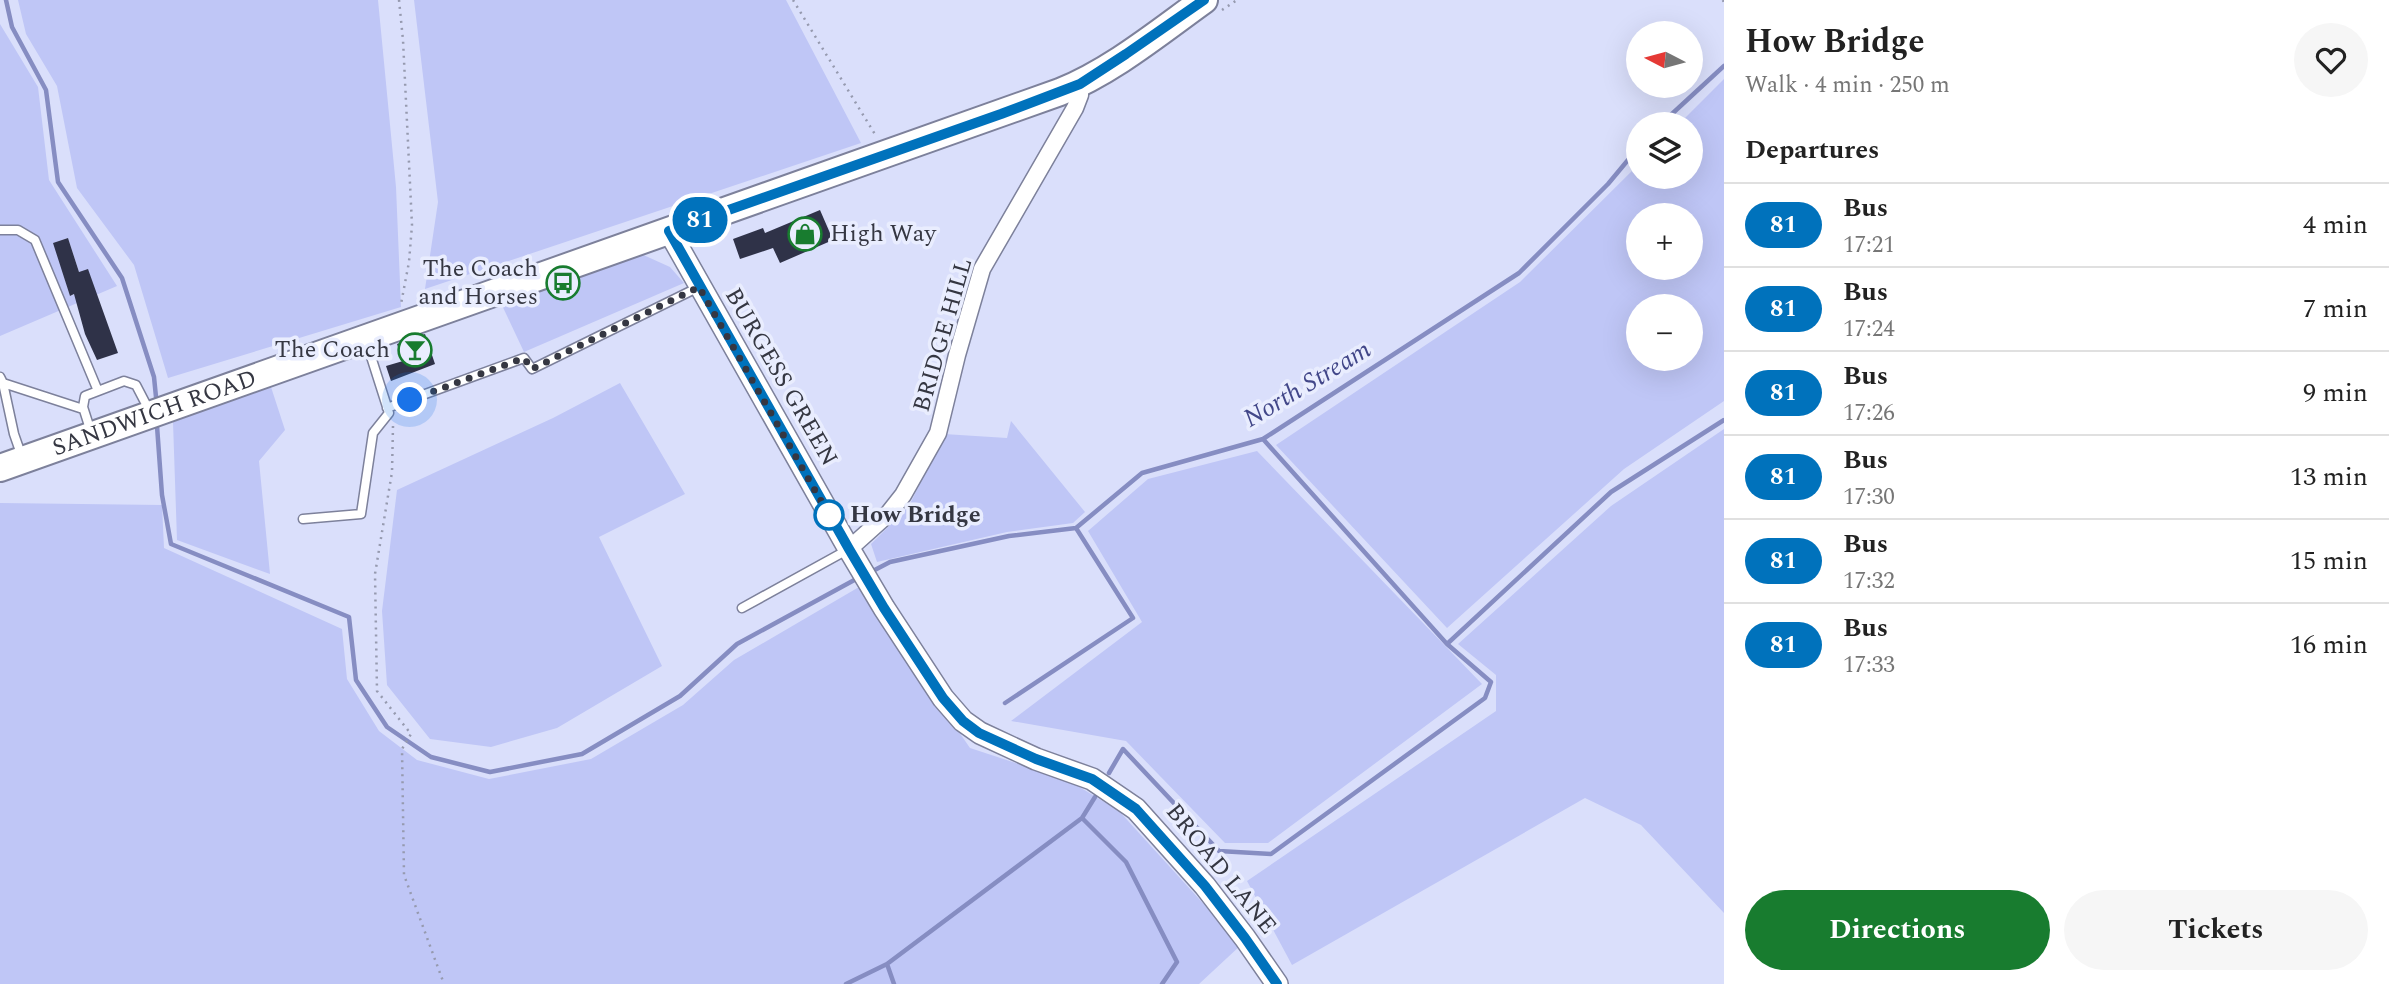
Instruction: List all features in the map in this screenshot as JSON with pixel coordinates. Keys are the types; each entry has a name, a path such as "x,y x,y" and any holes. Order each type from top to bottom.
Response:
{"main road":[{"name":"SANDWICH ROAD","path":"12,463 1080,84 1204,0"}],"street":[{"name":"BRIDGE HILL","path":"859,566 938,433 982,269 1075,108 1080,95 1080,84"},
{"name":"BURGESS GREEN","path":"669,231 859,566"},
{"name":"BROAD LANE","path":"859,566 924,670 963,721 979,733 1005,746 1092,779 1136,809 1205,886 1277,984"}],"lane":[{"path":"0,230 19,230 35,240 98,391"},
{"path":"303,519 361,514 373,433 388,411 524,358 532,369 699,287"},
{"path":"365,338 388,411"},
{"path":"1,380 83,409"},
{"path":"1,380 14,434 12,463"},
{"path":"92,435 83,409 85,396 124,381 136,385 150,414"},
{"path":"742,608 859,566"}],"path":[{"path":"399,0 412,225 401,307 406,324"},
{"path":"793,0 887,153"},
{"path":"388,411 394,429 392,472 374,574 377,691 411,734 402,749 404,875 444,984"}],"shaded area":[{"path":"18,0 378,0 396,187 401,307 168,378 134,265 77,188 57,86 26,34"},
{"path":"414,0 786,0 861,143 425,289 438,202"},
{"path":"0,24 38,87 49,180 117,286 0,336","holes":["68,238 79,272 88,270 94,288 70,296 54,243"]},
{"path":"1724,79 1724,401 1624,469 1447,628 1276,445 1520,282 1626,177 1626,189 1703,189 1703,112 1691,112"},
{"path":"639,253 670,267 684,283 524,352 499,299"},
{"path":"620,383 685,494 599,537 662,666 557,728 491,747 430,739 387,685 382,611 397,490 553,418"},
{"path":"271,387 285,430 259,461 270,574 177,540 173,422"},
{"path":"1011,421 1085,512 1073,523 1007,532 877,562 871,544 909,506 944,434 1007,438"},
{"path":"1724,429 1724,913 1641,825 1585,798 1292,965 1247,881 1496,711 1496,675 1458,644 1611,506"},
{"path":"1257,451 1482,684 1268,843 1225,843 1126,741 1011,721 1142,622 1088,531 1148,479"},
{"path":"0,503 162,505 164,548 342,629 347,679 379,731 417,760 489,779 591,759 683,705 734,660 859,587 970,748 1068,780 1119,811 1241,945 1199,984 0,984"}],"building":[{"name":"High Way","path":"820,210 833,240 780,263 773,248 740,259 733,239 763,228 765,233"},
{"path":"68,238 79,272 88,269 118,353 97,360 85,334 74,294 70,296 53,243"},
{"name":"The Coach","path":"425,334 435,364 391,381 386,366 403,361 397,344"}],"waterway":[{"path":"6,0 12,27 46,90 58,182 122,278 154,377 156,397"},
{"name":"North Stream","path":"1674,112 1724,66"},
{"name":"North Stream","path":"1076,528 1142,473 1263,439 1519,273 1626,162"},
{"path":"1263,439 1447,644 1611,492 1724,420"},
{"path":"157,426 162,495 171,544 349,617 356,680 387,727 431,757 490,772 582,754 680,696 737,644 858,578"},
{"path":"869,573 890,562 1009,536 1076,528"},
{"name":"North Stream","path":"1005,703 1133,618 1076,528"},
{"path":"1109,773 1123,749 1219,851 1271,854 1485,698 1491,682 1447,644"},
{"path":"1082,818 1095,797"},
{"path":"846,984 887,964 1082,818 1126,862 1177,962 1162,984"},
{"path":"887,964 894,984"}],"bus line":[{"name":"81","path":"1204,0 1080,84 669,231 849,549 943,698 963,721 979,733 1036,759 1092,779 1136,809 1205,886 1277,984"}],"place":[{"name":"High Way","path":"805,234"},
{"name":"The Coach and Horses","path":"563,283"},
{"name":"The Coach","path":"415,350"},
{"name":"How Bridge","path":"829,515"}],"route":[{"path":"410,400 524,358 532,369 699,287 829,515"}]}
